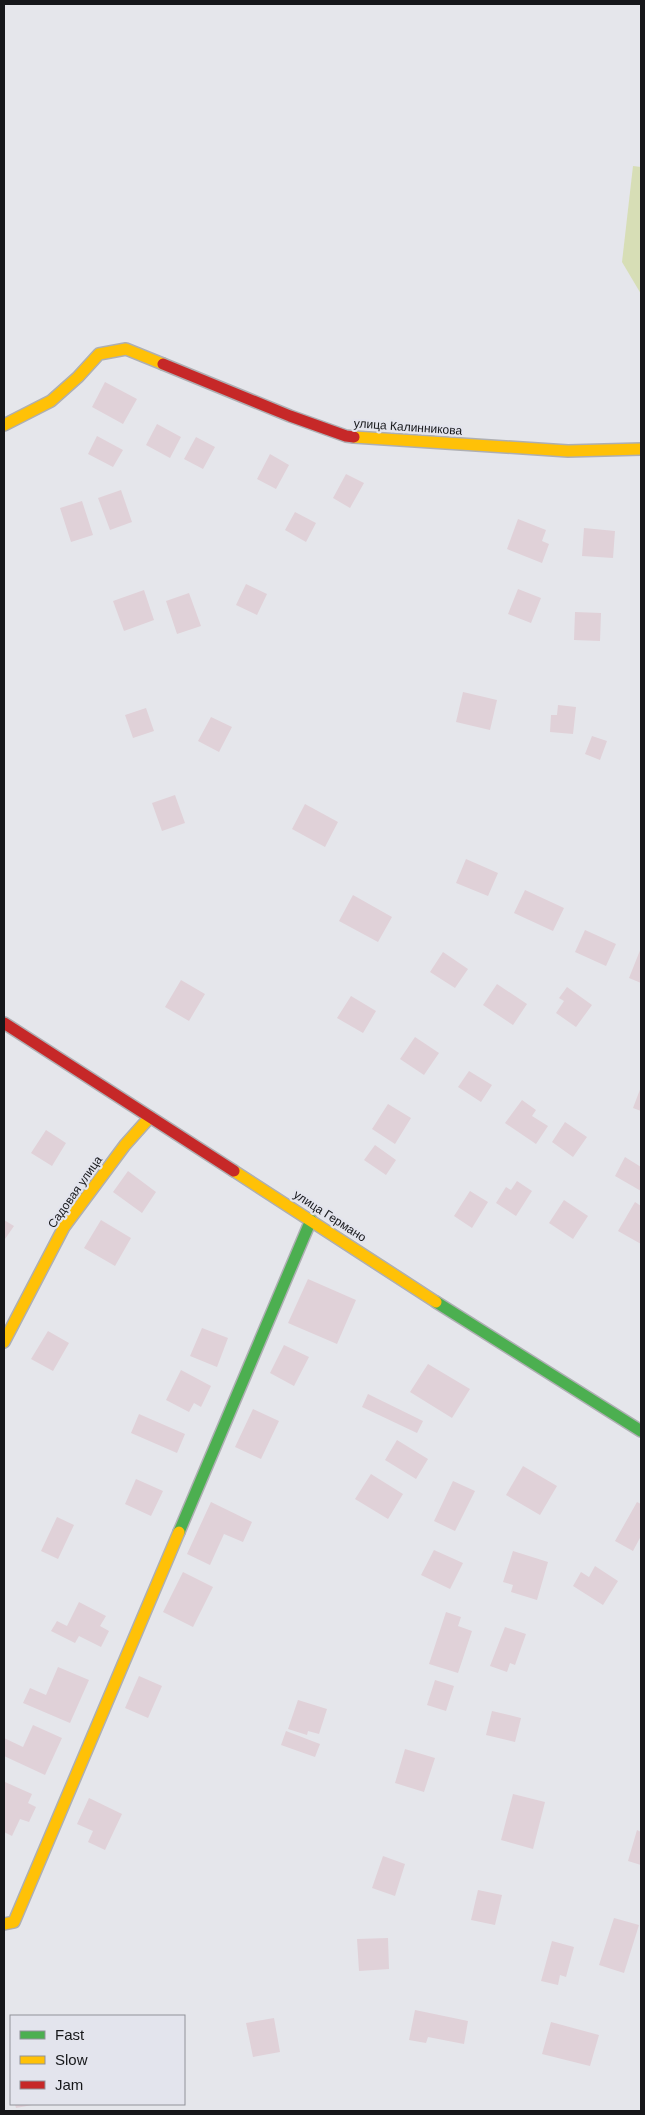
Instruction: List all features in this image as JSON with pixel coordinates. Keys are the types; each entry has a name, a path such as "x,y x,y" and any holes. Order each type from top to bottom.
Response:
{"street":[{"name":"улица Калинникова","path":"4,425 51,400 78,377 99,354 126,349 290,416 346,436 568,451 641,449"},
{"name":"улица Германо","path":"4,1023 510,1350 641,1431"},
{"name":"Садовая улица","path":"4,1342 64,1227 125,1145 150,1117"},
{"path":"4,1924 14,1922 311,1220"}],"green space":[{"path":"633,166 641,167 641,294 622,262"}],"building":[{"path":"105,382 137,399 123,424 92,407"},
{"path":"157,424 181,437 170,458 146,445"},
{"path":"97,436 123,450 113,467 88,454"},
{"path":"196,437 215,447 203,469 184,459"},
{"path":"270,454 289,465 276,489 257,479"},
{"path":"346,474 364,483 350,508 333,498"},
{"path":"121,490 132,522 110,530 98,498"},
{"path":"82,501 93,535 71,542 60,508"},
{"path":"295,512 316,523 306,542 285,530"},
{"path":"518,519 546,530 542,541 549,544 542,563 507,549"},
{"path":"584,528 615,531 613,558 582,556"},
{"path":"246,584 267,594 257,615 236,605"},
{"path":"518,589 541,598 531,623 508,614"},
{"path":"144,590 154,620 124,631 113,601"},
{"path":"189,593 201,626 177,634 166,601"},
{"path":"575,612 601,613 600,641 574,640"},
{"path":"463,692 497,700 490,730 456,722"},
{"path":"558,705 576,707 573,734 550,732 551,715 557,715"},
{"path":"146,708 154,731 133,738 125,715"},
{"path":"211,717 232,727 219,752 198,741"},
{"path":"592,736 607,741 600,760 585,754"},
{"path":"175,795 185,823 162,831 152,803"},
{"path":"305,804 338,822 325,847 292,829"},
{"path":"466,859 498,873 488,896 456,883"},
{"path":"525,890 564,908 553,931 514,913"},
{"path":"353,895 392,917 378,942 339,921"},
{"path":"585,930 616,944 606,966 575,952"},
{"path":"641,948 641,983 629,978"},
{"path":"443,952 468,969 455,988 430,972"},
{"path":"181,980 205,994 189,1021 165,1007"},
{"path":"497,984 527,1004 513,1025 483,1005"},
{"path":"567,987 592,1005 576,1027 556,1013 564,1001 559,998"},
{"path":"351,996 376,1011 363,1033 337,1018"},
{"path":"415,1037 439,1053 424,1075 400,1059"},
{"path":"469,1071 492,1085 481,1102 458,1087"},
{"path":"641,1087 641,1111 633,1108"},
{"path":"522,1100 536,1110 532,1116 548,1126 536,1144 505,1123"},
{"path":"388,1104 411,1118 395,1144 372,1129"},
{"path":"565,1122 587,1137 573,1157 552,1142"},
{"path":"46,1130 66,1143 52,1166 31,1153"},
{"path":"375,1145 396,1160 386,1175 364,1160"},
{"path":"625,1157 641,1167 641,1191 615,1176"},
{"path":"128,1171 156,1192 142,1213 113,1192"},
{"path":"517,1181 532,1191 516,1216 496,1203 506,1187 511,1190"},
{"path":"470,1191 488,1202 472,1228 454,1216"},
{"path":"564,1200 588,1216 573,1239 549,1223"},
{"path":"635,1202 641,1206 641,1244 618,1231"},
{"path":"4,1220 14,1226 5,1239 4,1238"},
{"path":"101,1220 131,1238 115,1266 84,1248"},
{"path":"308,1279 356,1300 337,1344 288,1323"},
{"path":"202,1328 228,1338 217,1367 190,1356"},
{"path":"48,1331 69,1343 53,1371 31,1359"},
{"path":"284,1345 309,1357 294,1386 270,1373"},
{"path":"428,1364 470,1389 452,1418 410,1392"},
{"path":"181,1370 211,1386 201,1407 194,1403 189,1412 166,1400"},
{"path":"368,1394 423,1421 417,1433 362,1407"},
{"path":"253,1409 279,1421 261,1459 235,1447"},
{"path":"139,1414 185,1434 177,1453 131,1433"},
{"path":"397,1440 428,1459 416,1479 385,1460"},
{"path":"523,1466 557,1486 540,1515 506,1495"},
{"path":"371,1474 403,1494 388,1519 355,1499"},
{"path":"136,1479 163,1491 151,1516 125,1504"},
{"path":"453,1481 475,1491 455,1531 434,1521"},
{"path":"211,1502 252,1522 243,1542 224,1534 210,1565 187,1554"},
{"path":"637,1502 641,1504 641,1536 633,1551 615,1541"},
{"path":"57,1517 74,1525 58,1559 41,1551"},
{"path":"434,1550 463,1563 450,1589 421,1575"},
{"path":"513,1551 548,1562 537,1600 511,1592 513,1585 503,1582"},
{"path":"595,1566 618,1581 603,1605 573,1586 581,1572 589,1577"},
{"path":"183,1572 213,1587 193,1627 163,1612"},
{"path":"79,1602 106,1616 100,1626 109,1631 101,1647 79,1636 75,1643 51,1631 57,1621 67,1626"},
{"path":"446,1612 461,1617 458,1626 472,1631 458,1673 429,1664"},
{"path":"505,1627 526,1634 515,1665 510,1663 507,1672 490,1666"},
{"path":"58,1667 89,1680 70,1723 23,1703 30,1688 46,1695"},
{"path":"139,1676 162,1686 148,1718 125,1708"},
{"path":"435,1680 454,1686 446,1711 427,1705"},
{"path":"298,1700 327,1709 319,1734 308,1731 307,1735 288,1729"},
{"path":"492,1711 521,1718 515,1742 486,1735"},
{"path":"33,1725 62,1738 45,1775 4,1756 4,1738 23,1747"},
{"path":"286,1731 320,1744 315,1757 281,1745"},
{"path":"405,1749 435,1758 424,1792 395,1783"},
{"path":"5,1782 32,1794 28,1803 36,1807 29,1822 20,1819 12,1836 4,1832"},
{"path":"513,1794 545,1802 533,1849 501,1840"},
{"path":"89,1798 122,1814 105,1850 88,1842 93,1831 77,1824"},
{"path":"637,1830 641,1832 641,1865 628,1861"},
{"path":"383,1856 405,1864 395,1896 372,1888"},
{"path":"478,1890 502,1895 495,1925 471,1920"},
{"path":"614,1918 639,1925 624,1973 599,1965"},
{"path":"388,1938 389,1969 359,1971 357,1939"},
{"path":"552,1941 574,1947 566,1977 560,1975 558,1985 541,1981"},
{"path":"415,2010 468,2021 464,2044 428,2037 426,2043 409,2040"},
{"path":"274,2018 280,2052 253,2057 246,2023"},
{"path":"551,2022 599,2035 590,2066 542,2054"},
{"path":"15,2105 32,2105 16,2108"}],"traffic: fast":[{"path":"179,1532 311,1220"},
{"path":"436,1302 641,1431"}],"traffic: slow":[{"path":"4,425 51,401 78,377 99,354 126,349 163,364"},
{"path":"354,437 568,451 641,449"},
{"path":"4,1342 64,1227 125,1145 150,1117"},
{"path":"234,1171 436,1302"},
{"path":"4,1924 14,1922 179,1532"}],"traffic: jam":[{"path":"163,364 290,416 346,436 354,437"},
{"path":"4,1023 234,1171"}]}
